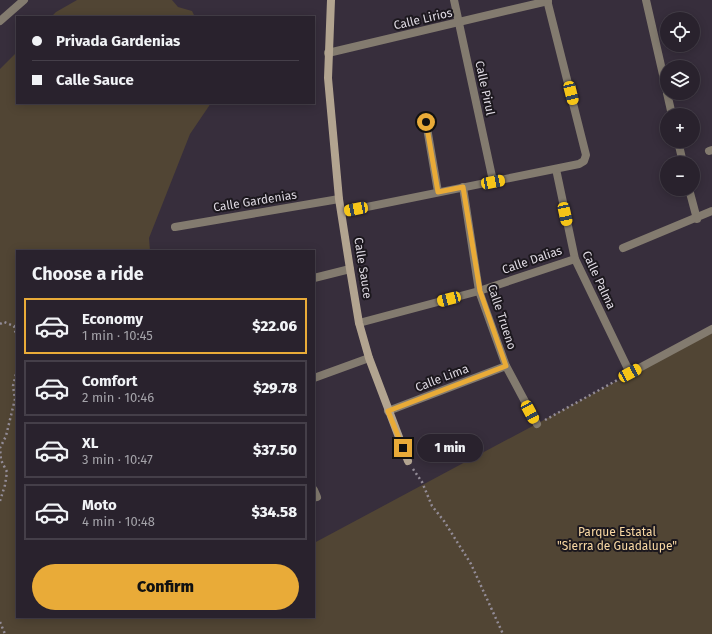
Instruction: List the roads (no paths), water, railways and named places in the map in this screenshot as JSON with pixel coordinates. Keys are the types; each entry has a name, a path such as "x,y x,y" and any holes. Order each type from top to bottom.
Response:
{"street":[{"path":"0,21 24,0"},
{"name":"Calle Sauce","path":"330,0 328,78 339,199 359,323 369,358 408,461"},
{"name":"Calle Pirul","path":"454,0 493,182"},
{"path":"646,0 660,62"},
{"path":"342,212 556,169 579,164 584,161 586,154 548,1"},
{"name":"Calle Lirios","path":"328,53 548,1"},
{"path":"426,122 438,192"},
{"name":"Calle Palma","path":"556,169 575,258 630,373 712,329"},
{"name":"Calle Trueno","path":"463,187 480,291 506,366 537,424"},
{"path":"691,196 696,219"},
{"name":"Calle Gardenias","path":"175,227 339,199"},
{"path":"623,248 696,219 712,211"},
{"name":"Calle Dalias","path":"359,323 480,291 575,258"},
{"path":"315,278 350,269"},
{"path":"315,378 369,358"},
{"name":"Calle Lima","path":"388,411 506,366"}],"park label":[{"name":"Parque Estatal \"Sierra de Guadalupe\"","path":"617,539"}]}
